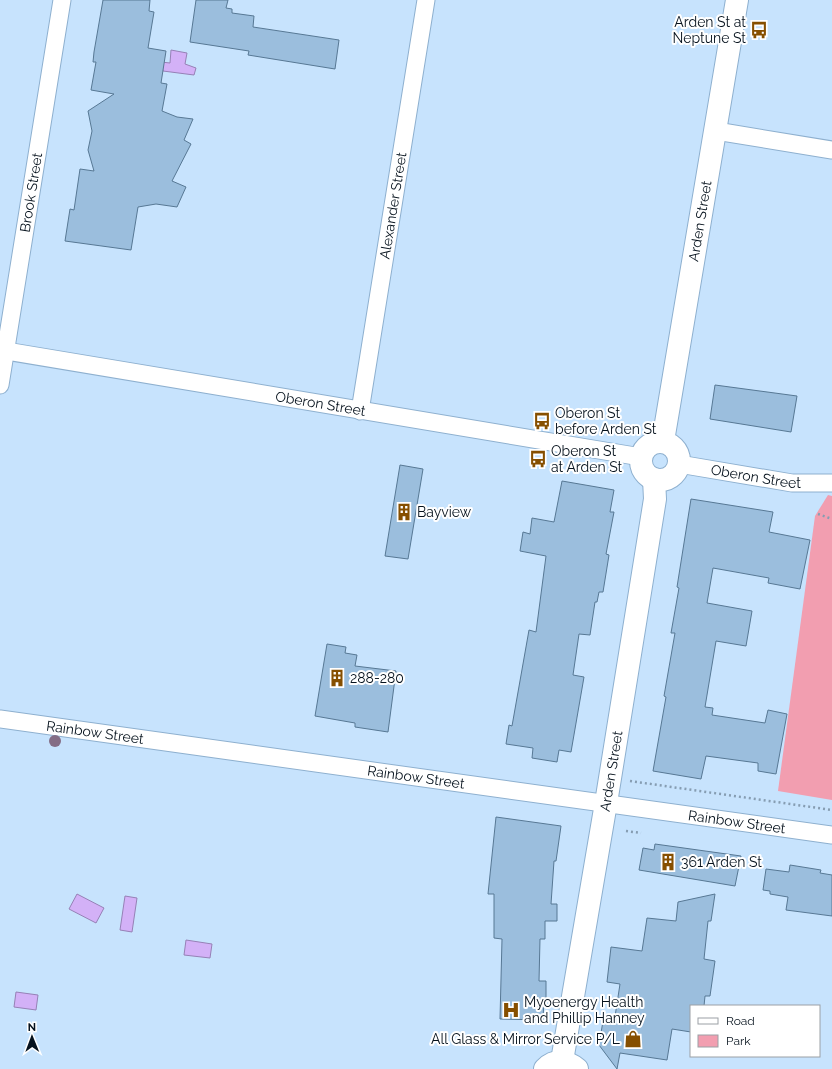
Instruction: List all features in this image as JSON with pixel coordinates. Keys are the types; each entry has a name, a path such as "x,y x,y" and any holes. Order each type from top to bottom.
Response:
{"main road":[{"name":"Arden Street","path":"663,441 737,0"},
{"path":"663,441 675,448 680,464 677,470 669,478 654,479 643,470 641,457 643,451 650,444 663,441"},
{"name":"Arden Street","path":"561,1066 606,803 655,498 654,479"}],"street":[{"name":"Brook Street","path":"0,384 3,351 62,0"},
{"name":"Alexander Street","path":"360,411 426,0"},
{"path":"716,132 832,150"},
{"name":"Oberon Street","path":"3,351 641,457"},
{"name":"Oberon Street","path":"680,464 792,483 832,483"},
{"name":"Rainbow Street","path":"0,719 832,835"}],"path":[{"path":"818,514 832,518"},
{"path":"627,780 832,810"},
{"path":"626,831 641,833"}],"green space":[{"path":"828,495 832,496 832,800 778,791 815,516"}],"shaded area":[{"path":"171,50 187,53 185,64 196,68 194,75 163,71 161,62 170,63"},
{"path":"77,894 104,908 96,923 69,909"},
{"path":"125,896 137,898 132,932 120,930"},
{"path":"186,940 212,944 210,958 184,955"},
{"path":"16,992 38,995 36,1010 14,1007"}],"building":[{"path":"103,0 150,0 149,11 154,12 148,48 166,51 161,83 167,84 162,111 177,117 193,119 184,140 191,144 172,181 186,187 177,207 156,204 138,207 131,250 65,241 70,209 74,210 80,169 94,171 88,150 92,131 88,111 114,94 91,90 96,62 93,62 94,52"},
{"path":"196,0 228,0 226,8 232,9 232,13 254,16 253,27 339,40 335,69 248,55 249,51 190,42"},
{"path":"715,385 797,396 791,432 710,419"},
{"name":"Bayview","path":"400,465 423,469 408,559 385,556"},
{"path":"562,481 614,490 610,512 614,512 606,554 609,555 603,592 599,592 597,602 595,602 590,635 579,634 573,675 584,677 571,752 559,750 557,762 532,758 533,748 506,744 509,725 512,726 529,630 536,632 546,556 520,551 523,532 530,534 532,518 554,522"},
{"path":"691,499 773,512 769,532 810,540 800,589 768,583 769,578 713,568 707,603 752,611 746,646 716,641 705,707 713,708 712,715 765,723 768,710 787,714 776,774 758,771 758,763 706,756 701,779 653,771 675,633 671,633 679,588 677,587"},
{"path":"327,644 346,647 345,653 357,655 355,666 396,671 388,732 355,727 355,723 315,716"},
{"path":"496,817 561,826 556,861 554,861 551,904 557,904 557,921 545,921 545,939 540,939 539,981 546,981 546,999 544,999 543,1020 500,1019 502,939 494,938 494,894 488,894"},
{"path":"655,844 741,856 735,886 639,870 643,848 654,850"},
{"path":"790,865 821,870 820,873 832,875 832,916 786,910 788,897 770,894 770,891 763,890 766,869 789,872"},
{"path":"715,894 711,921 708,921 704,959 715,961 710,996 705,996 704,1005 690,1005 690,1032 672,1029 667,1060 620,1053 617,1069 599,1045 603,1021 614,1023 620,984 607,982 611,947 642,951 647,918 676,921 678,902"}],"place":[{"name":"Arden St at Neptune St","path":"759,30"},
{"name":"Oberon St before Arden St","path":"542,421"},
{"name":"Oberon St at Arden St","path":"538,459"},
{"name":"Bayview","path":"404,512"},
{"name":"288-280","path":"337,678"},
{"name":"361 Arden St","path":"668,862"},
{"name":"Myoenergy Health and Phillip Hanney","path":"511,1010"},
{"name":"All Glass & Mirror Service P/L","path":"633,1039"}]}
